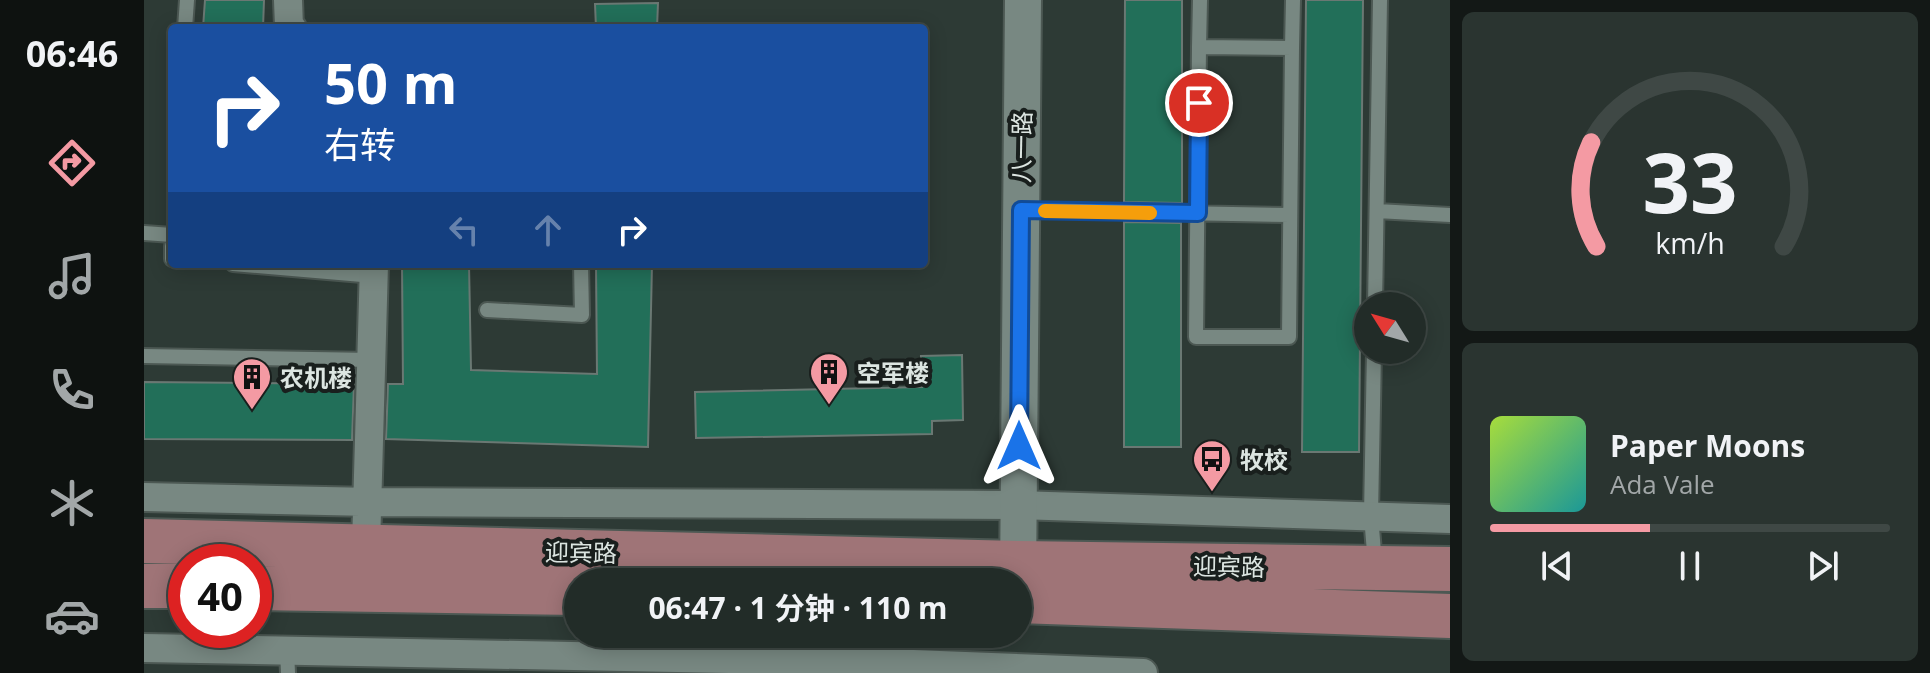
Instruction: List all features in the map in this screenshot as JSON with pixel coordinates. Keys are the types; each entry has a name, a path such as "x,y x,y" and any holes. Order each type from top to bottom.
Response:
{"main road":[{"name":"迎宾路","path":"144,541 366,546 764,568"},
{"name":"迎宾路","path":"1032,581 1375,568 1450,569"},
{"name":"迎宾路","path":"1032,583 1450,616"},
{"path":"144,586 168,586"},
{"name":"迎宾路","path":"272,588 564,593"}],"street":[{"path":"288,0 289,24"},
{"name":"八一路","path":"1018,568 1023,0"},
{"path":"366,546 374,270"},
{"path":"144,497 366,502 1018,505 1450,519"},
{"path":"144,648 288,662 1143,673"}],"lane":[{"path":"185,24 187,0"},
{"path":"1200,0 1196,337 1289,337 1293,0"},
{"path":"1375,292 1380,0"},
{"path":"1199,47 1292,48"},
{"path":"1021,210 1290,215"},
{"path":"1377,211 1450,215"},
{"path":"144,233 168,235"},
{"path":"327,268 374,270"},
{"path":"487,310 582,315 581,268"},
{"path":"144,356 372,360"},
{"path":"1374,364 1371,516 1375,568"}],"building":[{"path":"205,0 264,0 263,24 203,24"},
{"path":"1125,0 1182,0 1182,203 1124,202"},
{"path":"1306,0 1363,0 1360,292 1354,292 1354,364 1360,364 1359,452 1302,452"},
{"path":"658,3 657,24 596,24 595,4"},
{"path":"1124,222 1181,223 1181,447 1124,447"},
{"path":"402,268 469,268 471,370 597,374 596,268 652,268 648,447 386,439 388,384 403,384"},
{"name":"空军楼","path":"962,355 963,420 932,421 932,434 696,438 695,392 922,387 921,356"},
{"name":"农机楼","path":"144,382 354,384 352,440 144,439"}],"slow traffic":[{"path":"1045,211 1150,213"}],"place":[{"name":"空军楼","path":"829,406"},
{"name":"农机楼","path":"252,411"},
{"name":"牧校","path":"1212,493"}],"route":[{"path":"1019,446 1021,210 1198,213 1199,103"}]}
